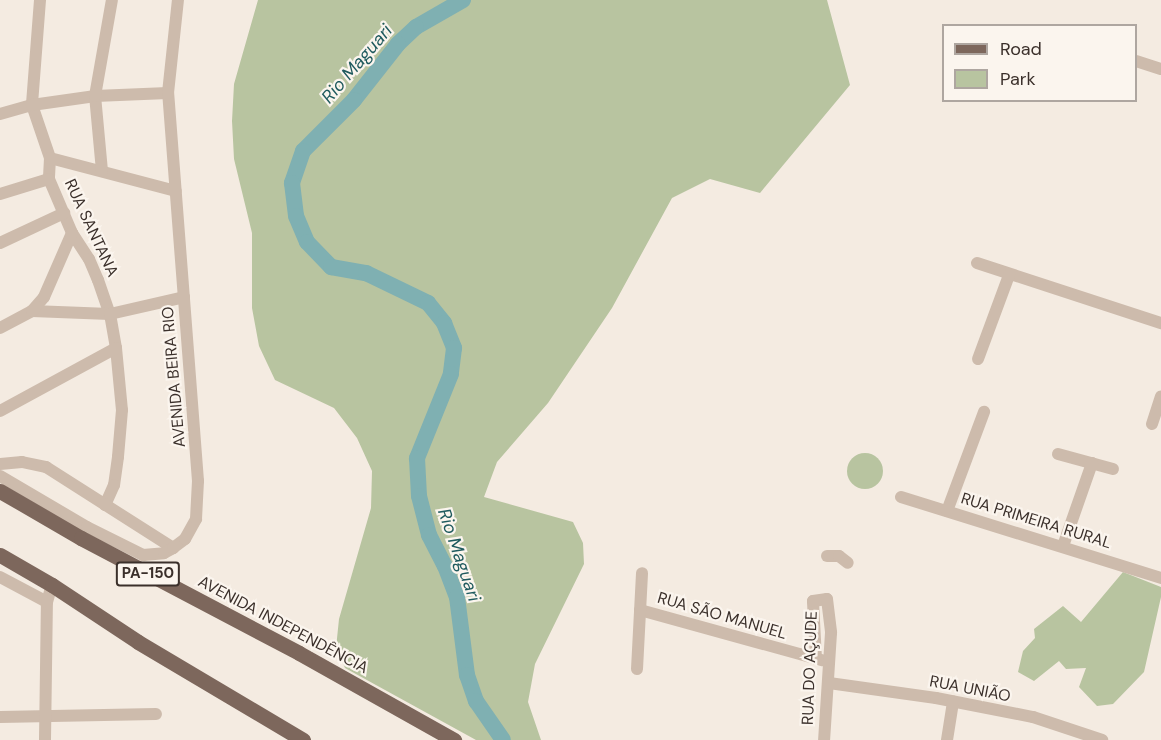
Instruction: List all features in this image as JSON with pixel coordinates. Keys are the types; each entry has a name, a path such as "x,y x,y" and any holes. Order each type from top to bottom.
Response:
{"main road":[{"name":"AVENIDA INDEPENDÊNCIA","path":"0,491 42,515 84,532 454,740"},
{"path":"0,498 23,511 42,515"},
{"path":"0,547 16,565"},
{"path":"0,555 52,585 138,642 303,740"}],"street":[{"name":"RUA SANTANA","path":"40,0 32,105 50,158 49,179 72,233 89,259 110,314 116,348 122,410 114,485 105,505"},
{"path":"102,171 94,96 112,0"},
{"name":"AVENIDA BEIRA RIO","path":"173,548 193,528 198,506 168,93 178,0"},
{"path":"1137,62 1161,69"},
{"path":"0,114 32,105 94,96 168,93"},
{"path":"50,158 176,191"},
{"path":"0,194 49,179"},
{"path":"0,243 64,213"},
{"path":"0,328 32,311 49,287 72,233"},
{"path":"977,263 1008,271 1161,323"},
{"path":"978,359 1008,271"},
{"path":"32,311 110,314 184,297"},
{"path":"0,411 116,348"},
{"path":"1152,424 1161,396"},
{"path":"947,511 984,412"},
{"path":"1058,454 1113,469"},
{"path":"0,464 22,462 46,467 173,548"},
{"path":"1063,546 1092,463"},
{"path":"0,476 84,532 143,555 153,555 173,548"},
{"name":"RUA PRIMEIRA RURAL","path":"901,497 1160,574"},
{"path":"827,556 839,556 848,562"},
{"path":"637,669 642,573"},
{"path":"0,577 47,602"},
{"path":"45,740 47,602 52,585"},
{"name":"RUA DO AÇUDE","path":"816,659 813,601 827,598 830,619 830,662 824,740"},
{"name":"RUA SÃO MANUEL","path":"640,610 830,662"},
{"name":"RUA UNIÃO","path":"829,683 953,701 1033,717 1102,740"},
{"path":"947,740 953,701"},
{"path":"0,717 156,714"}],"green space":[{"path":"258,0 827,0 850,85 760,193 710,179 672,198 612,308 548,403 497,462 484,497 573,522 583,543 584,564 535,664 528,702 541,740 476,740 345,668 336,648 339,619 371,508 372,471 357,438 334,408 275,380 259,346 252,308 252,233 234,159 232,121 234,84"},
{"path":"865,453 878,458 883,471 878,484 865,489 852,484 847,471 852,458"},
{"path":"1123,572 1161,587 1161,597 1144,672 1113,704 1097,706 1079,687 1086,668 1066,669 1059,661 1034,681 1018,672 1023,651 1035,638 1034,629 1063,606 1081,622"}],"waterway":[{"name":"Rio Maguari","path":"463,0 416,27 398,44 354,100 303,151 292,183 296,216 307,242 331,267 366,273 428,303 444,323 454,348 451,374 417,458 419,496 429,535 445,566 457,597 467,675 476,701 503,740"}]}
